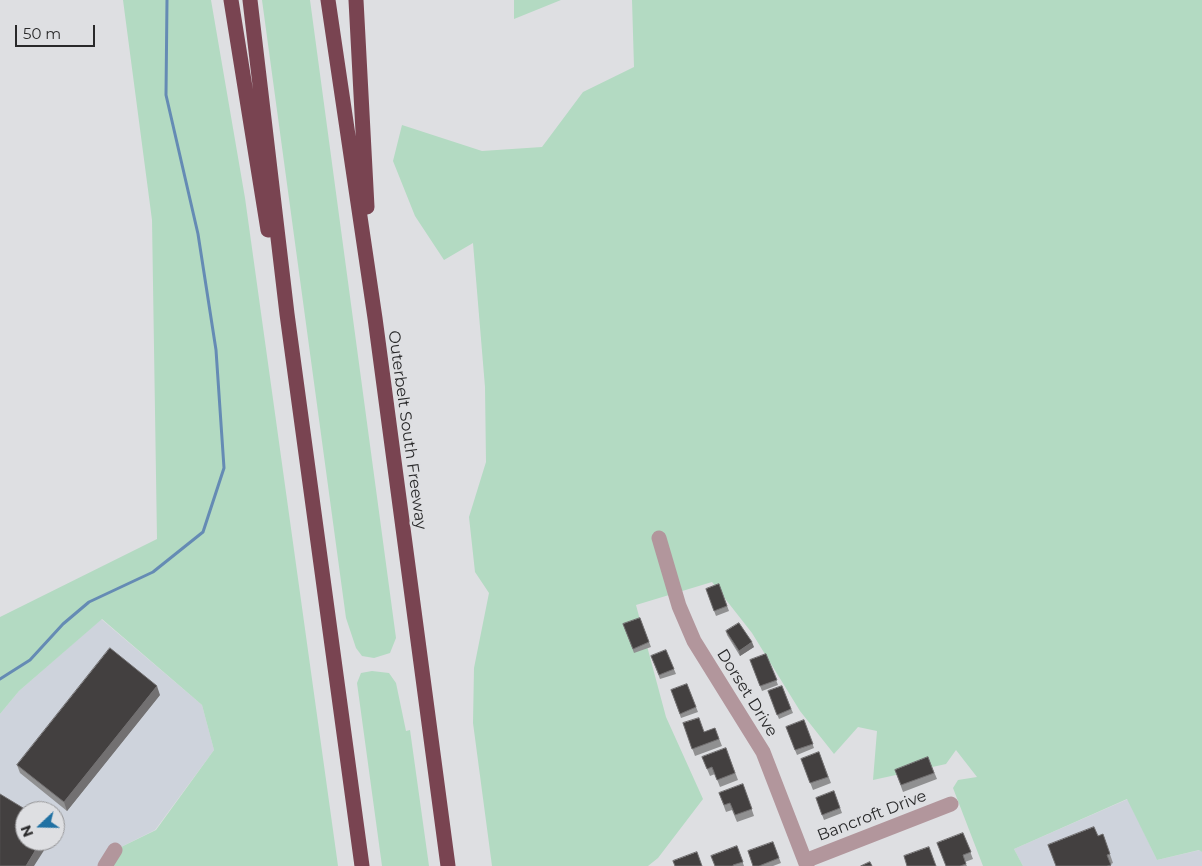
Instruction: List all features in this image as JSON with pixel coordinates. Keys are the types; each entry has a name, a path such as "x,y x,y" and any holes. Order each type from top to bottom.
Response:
{"highway":[{"path":"231,0 262,200 287,314"},
{"path":"250,0 287,314 362,866"},
{"name":"Outerbelt South Freeway","path":"328,0 375,318 448,866"},
{"path":"356,0 357,52 375,318"}],"street":[{"name":"Dorset Drive","path":"659,538 679,606 694,641 763,752 806,863"},
{"name":"Bancroft Drive","path":"806,863 951,804"},
{"path":"105,866 115,850"}],"shaded area":[{"path":"101,619 202,705 214,750 155,830 115,850 105,866 0,866 0,714 19,691"},
{"path":"1128,799 1157,860 1200,850 1202,852 1202,866 1023,866 1014,849"}],"green space":[{"path":"123,0 211,0 245,198 338,866 105,866 115,850 156,830 214,750 202,705 102,619 19,691 0,714 0,617 157,539 152,220"},
{"path":"262,0 310,0 396,638 390,653 374,658 362,656 356,648 346,618"},
{"path":"514,0 561,0 514,19"},
{"path":"632,0 1202,0 1202,852 1199,850 1157,860 1127,799 1014,849 1023,866 983,866 953,788 958,780 977,777 956,750 946,764 873,780 877,731 858,727 834,754 800,711 752,633 712,582 636,605 666,717 703,799 658,858 648,866 492,866 473,723 474,668 489,593 475,572 469,517 486,462 485,387 473,243 444,260 415,216 393,161 402,125 482,151 542,147 583,92 634,67"},
{"path":"372,671 389,673 396,683 406,731 410,730 429,866 382,866 357,683 361,673"}],"building":[{"path":"719,584 727,606 714,611 706,589"},
{"path":"640,618 649,642 633,649 623,624"},
{"path":"739,623 752,642 739,651 726,631"},
{"path":"110,648 157,686 65,801 17,765"},
{"path":"666,650 674,669 659,675 651,656"},
{"path":"766,654 777,680 760,686 750,660"},
{"path":"687,684 696,707 680,714 671,690"},
{"path":"782,686 791,709 777,715 768,691"},
{"path":"699,718 704,732 715,728 719,739 692,749 683,723"},
{"path":"804,720 813,744 795,750 786,727"},
{"path":"726,748 735,773 717,780 712,767 707,769 702,757"},
{"path":"819,752 828,777 810,783 801,759"},
{"path":"928,757 934,773 901,785 895,770"},
{"path":"743,784 752,809 735,815 730,803 724,805 719,793"},
{"path":"834,791 840,808 822,815 816,798"},
{"path":"0,794 15,803 15,851 35,851 26,866 0,866"},
{"path":"1094,827 1098,836 1103,834 1110,854 1107,855 1111,865 1056,866 1048,845"},
{"path":"963,833 971,852 963,855 966,864 946,866 937,843"},
{"path":"773,842 779,858 759,866 753,866 748,851"},
{"path":"737,846 743,862 733,866 715,866 711,856"},
{"path":"929,847 936,866 907,866 904,856"},
{"path":"697,852 702,866 675,866 673,861"},
{"path":"870,862 872,866 861,866"}],"waterway":[{"path":"0,679 30,660 63,624 89,602 153,572 203,532 224,468 216,350 198,234 166,95 167,0"}]}
